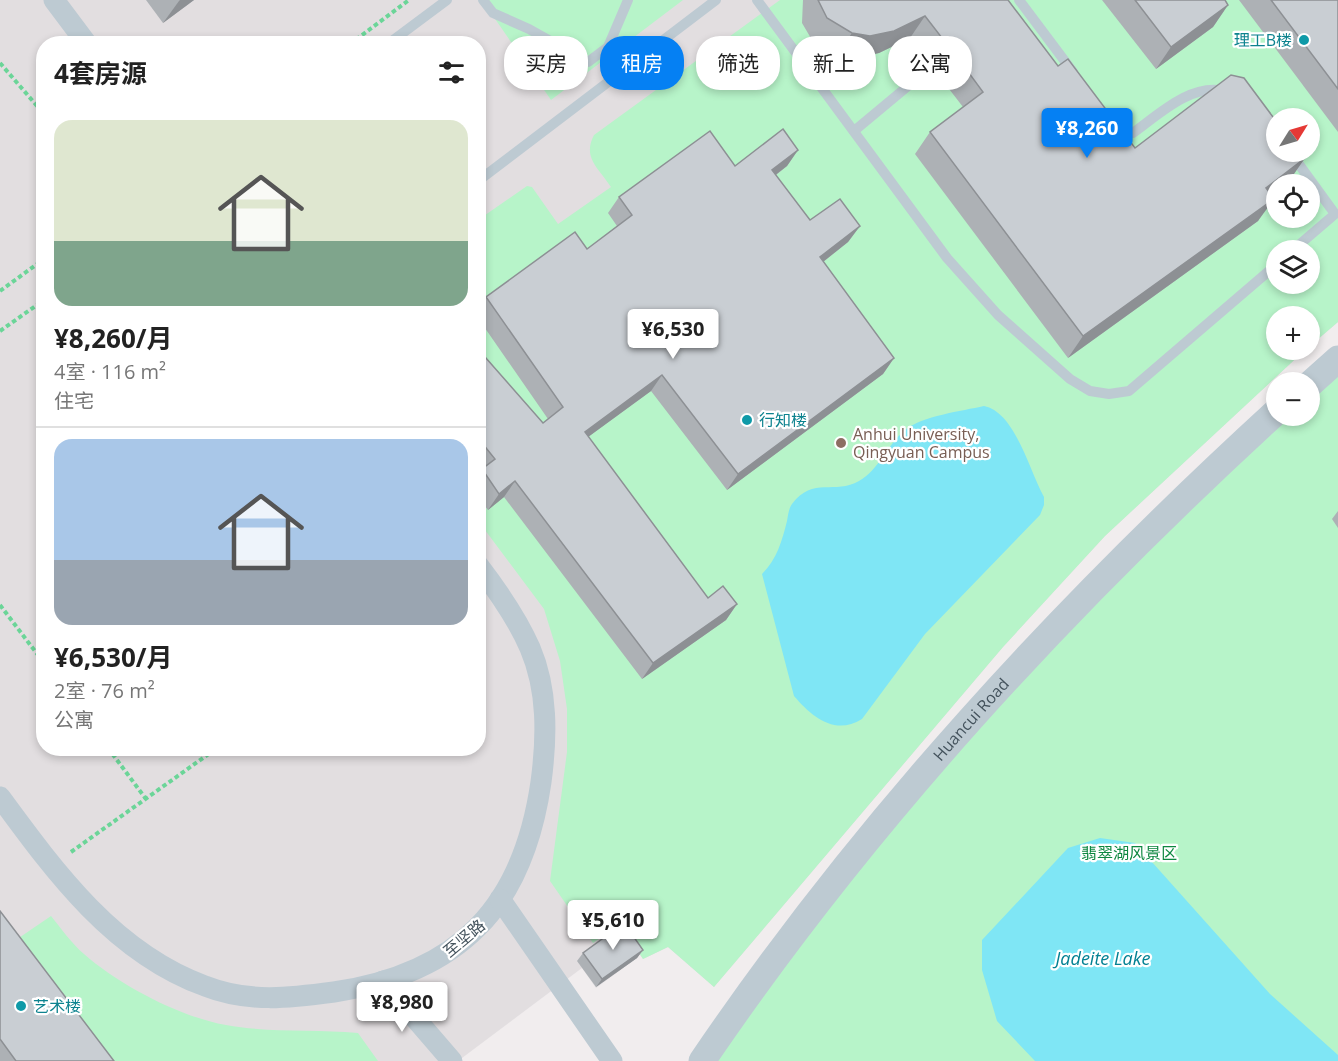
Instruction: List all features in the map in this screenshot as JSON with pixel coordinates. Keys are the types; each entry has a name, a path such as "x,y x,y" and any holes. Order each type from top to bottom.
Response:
{"street":[{"path":"54,0 81,36"},
{"path":"1320,375 1338,359"},
{"name":"Huancui Road","path":"702,1061 822,898 952,738 1107,573 1266,422"},
{"name":"至坚路","path":"0,797 96,917 146,957 204,986 244,997 284,999 348,990 415,971 443,956 480,926 513,882 537,810 544,760 544,705 530,649 500,594 486,576"},
{"path":"500,899 612,1061"},
{"path":"383,981 452,1061"}],"lane":[{"path":"399,36 447,0"},
{"path":"483,0 493,13 529,29 588,62 608,47 628,0"},
{"path":"486,175 716,0"},
{"path":"756,0 948,258 998,315 1070,379 1090,391 1109,394 1129,391 1266,274"},
{"path":"1025,2 1080,80"},
{"path":"1106,115 1123,131 1133,133 1190,95 1215,89 1237,95"},
{"path":"854,131 903,90"},
{"path":"1297,162 1335,214 1305,240"}],"path":[{"path":"361,36 409,0"},
{"path":"0,63 36,105"},
{"path":"0,291 36,265"},
{"path":"0,331 36,306"},
{"path":"0,605 36,652"},
{"path":"114,756 146,799"},
{"path":"53,865 206,756"}],"shaded area":[{"name":"Anhui University, Qingyuan Campus","path":"0,0 1338,0 1338,322 1320,337 1320,306 1266,306 1266,360 1294,360 1281,372 1266,372 1266,386 1105,536 1003,647 714,987 668,947 643,959 627,936 637,958 596,988 582,968 458,1061 0,1061"}],"green space":[{"path":"482,0 683,0 635,36 600,36 600,63 588,72 588,36 507,36"},
{"name":"Anhui University, Qingyuan Campus","path":"780,0 1338,0 1338,322 1320,337 1320,306 1266,306 1266,360 1294,360 1281,372 1266,372 1266,386 1105,536 1003,647 714,987 668,947 643,959 620,924 593,943 550,881 567,752 567,709 560,661 544,609 486,531 486,214 527,186 532,187 558,224 611,187 597,168 590,150 594,135 656,90 684,90 684,70 696,61 696,90 780,90 780,36 730,36"},
{"path":"544,90 564,90 551,100"},
{"name":"翡翠湖风景区","path":"1338,359 1338,1061 702,1061 895,808 1266,426 1320,426 1320,375"},
{"path":"51,916 75,945 98,966 132,988 170,1007 189,1015 226,1025 275,1030 358,1033 378,1061 0,1061 0,938 7,946"}],"water":[{"path":"984,406 995,411 1013,430 1044,497 1040,515 925,634 862,719 843,726 825,722 808,711 794,696 762,574 772,562 778,549 791,506 800,496 816,488 841,487 859,481 872,470 899,436 912,425"},
{"name":"Jadeite Lake","path":"1100,838 1135,843 1270,994 1338,1055 1338,1061 1035,1061 997,1021 982,970 982,940 1068,848"}],"building":[{"path":"818,0 1008,0 1058,66 1068,59 1135,148 1231,75 1244,78 1266,108 1266,162 1300,162 1284,174 1266,174 1266,205 1083,336 930,132 983,92 972,77 972,36 940,36 925,16 894,31 870,36 852,33 827,18"},
{"path":"1135,0 1225,0 1228,5 1171,47"},
{"path":"1271,0 1338,0 1338,89"},
{"name":"行知楼","path":"783,129 798,150 772,170 810,220 840,199 860,226 820,257 894,358 738,474 662,375 585,432 708,598 723,586 737,604 653,663 515,481 499,494 486,475 486,466 495,459 486,448 486,358 543,423 563,407 486,297 575,232 587,249 632,215 619,197 710,131 735,166"},
{"path":"0,911 114,1061 16,1061 0,1039"},
{"path":"624,923 643,950 602,979 583,953"}],"place":[{"name":"理工B楼","path":"1304,40"},
{"name":"行知楼","path":"747,420"},
{"name":"Anhui University, Qingyuan Campus","path":"841,443"},
{"name":"艺术楼","path":"21,1006"}]}
